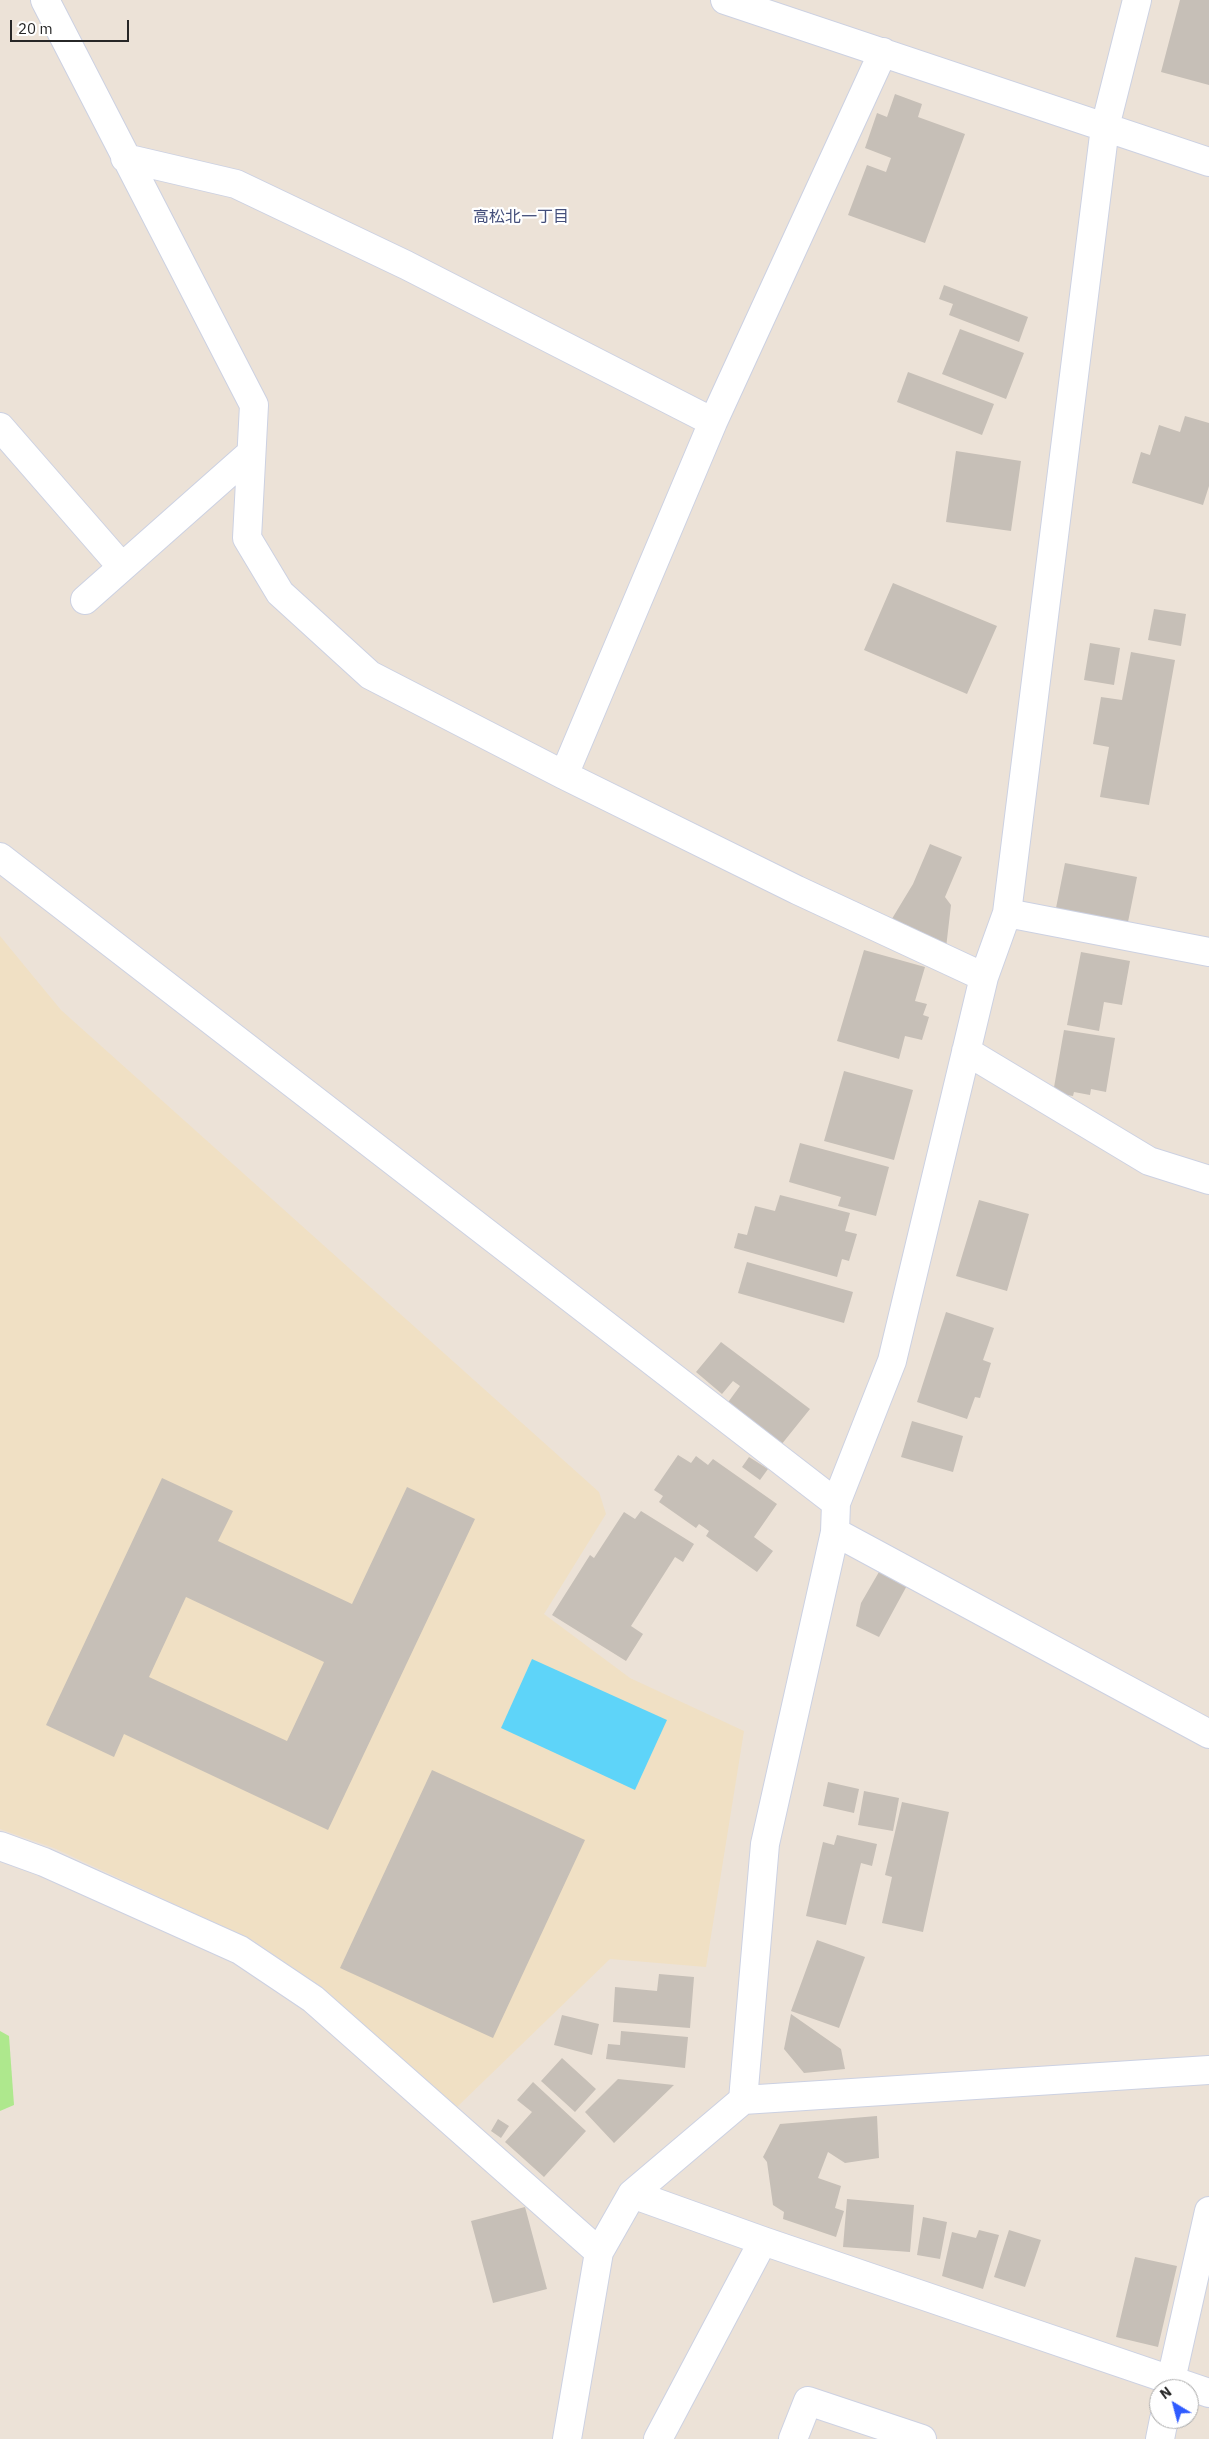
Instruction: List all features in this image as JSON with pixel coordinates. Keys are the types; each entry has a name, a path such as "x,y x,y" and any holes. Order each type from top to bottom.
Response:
{"street":[{"path":"45,0 254,405 247,538 280,593 370,675 564,775 797,890 984,977"},
{"path":"725,0 1209,162"},
{"path":"743,2100 765,1844 835,1532 836,1503 892,1361 984,977 1007,912 1105,127 1137,0"},
{"path":"564,775 713,422 883,52"},
{"path":"125,158 236,184 406,265 713,422"},
{"path":"0,428 122,567"},
{"path":"85,600 250,454"},
{"path":"0,857 836,1503"},
{"path":"1007,912 1209,952"},
{"path":"966,1051 1149,1161 1209,1180"},
{"path":"835,1532 1209,1734"},
{"path":"0,1846 44,1862 240,1950 313,1999 599,2252"},
{"path":"567,2439 599,2252 632,2194 743,2100 1209,2070"},
{"path":"632,2194 1153,2379"},
{"path":"1171,2379 1209,2211"},
{"path":"658,2439 762,2241"},
{"path":"793,2439 808,2400 922,2439"}],"shaded area":[{"path":"0,936 61,1010 599,1492 606,1514 544,1614 630,1678 744,1731 706,1967 610,1959 457,2107 320,1987 254,1941 54,1848 0,1829"}],"green space":[{"path":"0,2031 9,2036 14,2105 0,2111"}],"water":[{"path":"532,1659 667,1720 635,1790 501,1728"}],"building":[{"path":"1180,0 1209,0 1209,85 1161,72"},
{"path":"895,94 922,104 918,117 965,134 925,243 848,215 867,165 886,172 891,158 865,148 877,113 887,117"},
{"path":"944,285 1028,317 1019,342 949,315 953,304 939,299"},
{"path":"960,329 1024,353 1006,399 942,374"},
{"path":"908,372 994,404 982,435 897,402"},
{"path":"1185,416 1209,423 1209,486 1203,505 1132,483 1141,452 1150,455 1159,425 1180,432"},
{"path":"956,451 1021,461 1011,531 946,522"},
{"path":"893,583 997,626 967,694 864,650"},
{"path":"1154,609 1186,614 1181,646 1148,640"},
{"path":"1090,643 1120,648 1114,685 1084,680"},
{"path":"1131,652 1175,660 1149,805 1100,797 1109,747 1093,744 1101,697 1122,700"},
{"path":"930,844 962,857 945,897 951,905 946,948 890,922 913,884"},
{"path":"1065,863 1137,877 1127,927 1055,913"},
{"path":"864,950 925,967 915,1001 927,1004 923,1015 929,1017 922,1040 905,1036 899,1059 837,1041"},
{"path":"1081,952 1130,961 1122,1005 1104,1002 1099,1031 1067,1025"},
{"path":"1064,1030 1115,1038 1106,1092 1091,1089 1090,1095 1074,1092 1073,1096 1053,1093"},
{"path":"844,1071 913,1090 894,1160 824,1141"},
{"path":"800,1143 889,1167 876,1216 838,1206 841,1197 789,1182"},
{"path":"780,1195 850,1213 845,1231 857,1234 849,1261 842,1259 837,1277 734,1248 738,1233 747,1235 755,1206 775,1211"},
{"path":"979,1200 1029,1214 1007,1291 956,1276"},
{"path":"747,1262 853,1292 844,1323 738,1293"},
{"path":"946,1312 994,1328 983,1360 991,1363 980,1398 975,1397 967,1419 917,1402"},
{"path":"721,1342 810,1409 781,1445 726,1405 740,1386 733,1381 722,1394 696,1372"},
{"path":"912,1421 963,1436 953,1472 901,1457"},
{"path":"678,1455 691,1463 696,1456 708,1465 713,1459 777,1504 754,1537 773,1551 757,1572 706,1536 709,1531 699,1524 696,1528 659,1502 663,1496 654,1490"},
{"path":"749,1457 768,1469 760,1480 742,1467"},
{"path":"162,1478 233,1511 218,1541 352,1604 407,1487 475,1519 328,1830 124,1734 114,1757 46,1725","holes":["186,1597 324,1662 287,1741 149,1677"]},
{"path":"641,1511 694,1544 683,1562 675,1557 631,1626 643,1634 626,1661 552,1615 590,1555 594,1558 624,1512 635,1519"},
{"path":"883,1565 910,1580 879,1637 856,1626 861,1603"},
{"path":"432,1770 585,1840 493,2038 340,1968"},
{"path":"828,1782 859,1789 854,1813 823,1806"},
{"path":"864,1791 899,1798 893,1831 858,1825"},
{"path":"902,1802 949,1812 923,1932 882,1923 892,1877 885,1875"},
{"path":"837,1835 877,1844 872,1866 861,1863 846,1925 806,1916 823,1842 834,1845"},
{"path":"817,1940 865,1957 839,2028 791,2011"},
{"path":"659,1974 694,1977 690,2028 613,2022 615,1987 657,1991"},
{"path":"791,2014 841,2049 845,2069 804,2073 784,2049"},
{"path":"562,2015 599,2024 592,2055 554,2045"},
{"path":"621,2031 688,2037 685,2068 606,2059 608,2044 620,2045"},
{"path":"562,2058 596,2089 575,2112 541,2081"},
{"path":"618,2079 674,2085 614,2143 585,2112"},
{"path":"533,2082 586,2131 544,2177 505,2142 532,2112 517,2100"},
{"path":"877,2116 879,2158 845,2163 828,2152 818,2178 841,2186 835,2208 844,2211 836,2237 783,2219 784,2212 773,2205 767,2162 763,2157 780,2124"},
{"path":"498,2119 509,2126 501,2138 491,2131"},
{"path":"847,2199 914,2205 910,2252 843,2247"},
{"path":"525,2207 547,2289 493,2303 471,2221"},
{"path":"923,2217 947,2222 940,2259 917,2255"},
{"path":"979,2230 999,2235 983,2289 942,2276 952,2232 976,2238"},
{"path":"1009,2230 1041,2240 1025,2287 994,2277"},
{"path":"1135,2257 1177,2266 1158,2347 1116,2337"}],"district":[{"name":"高松北一丁目","path":"521,217"}]}
